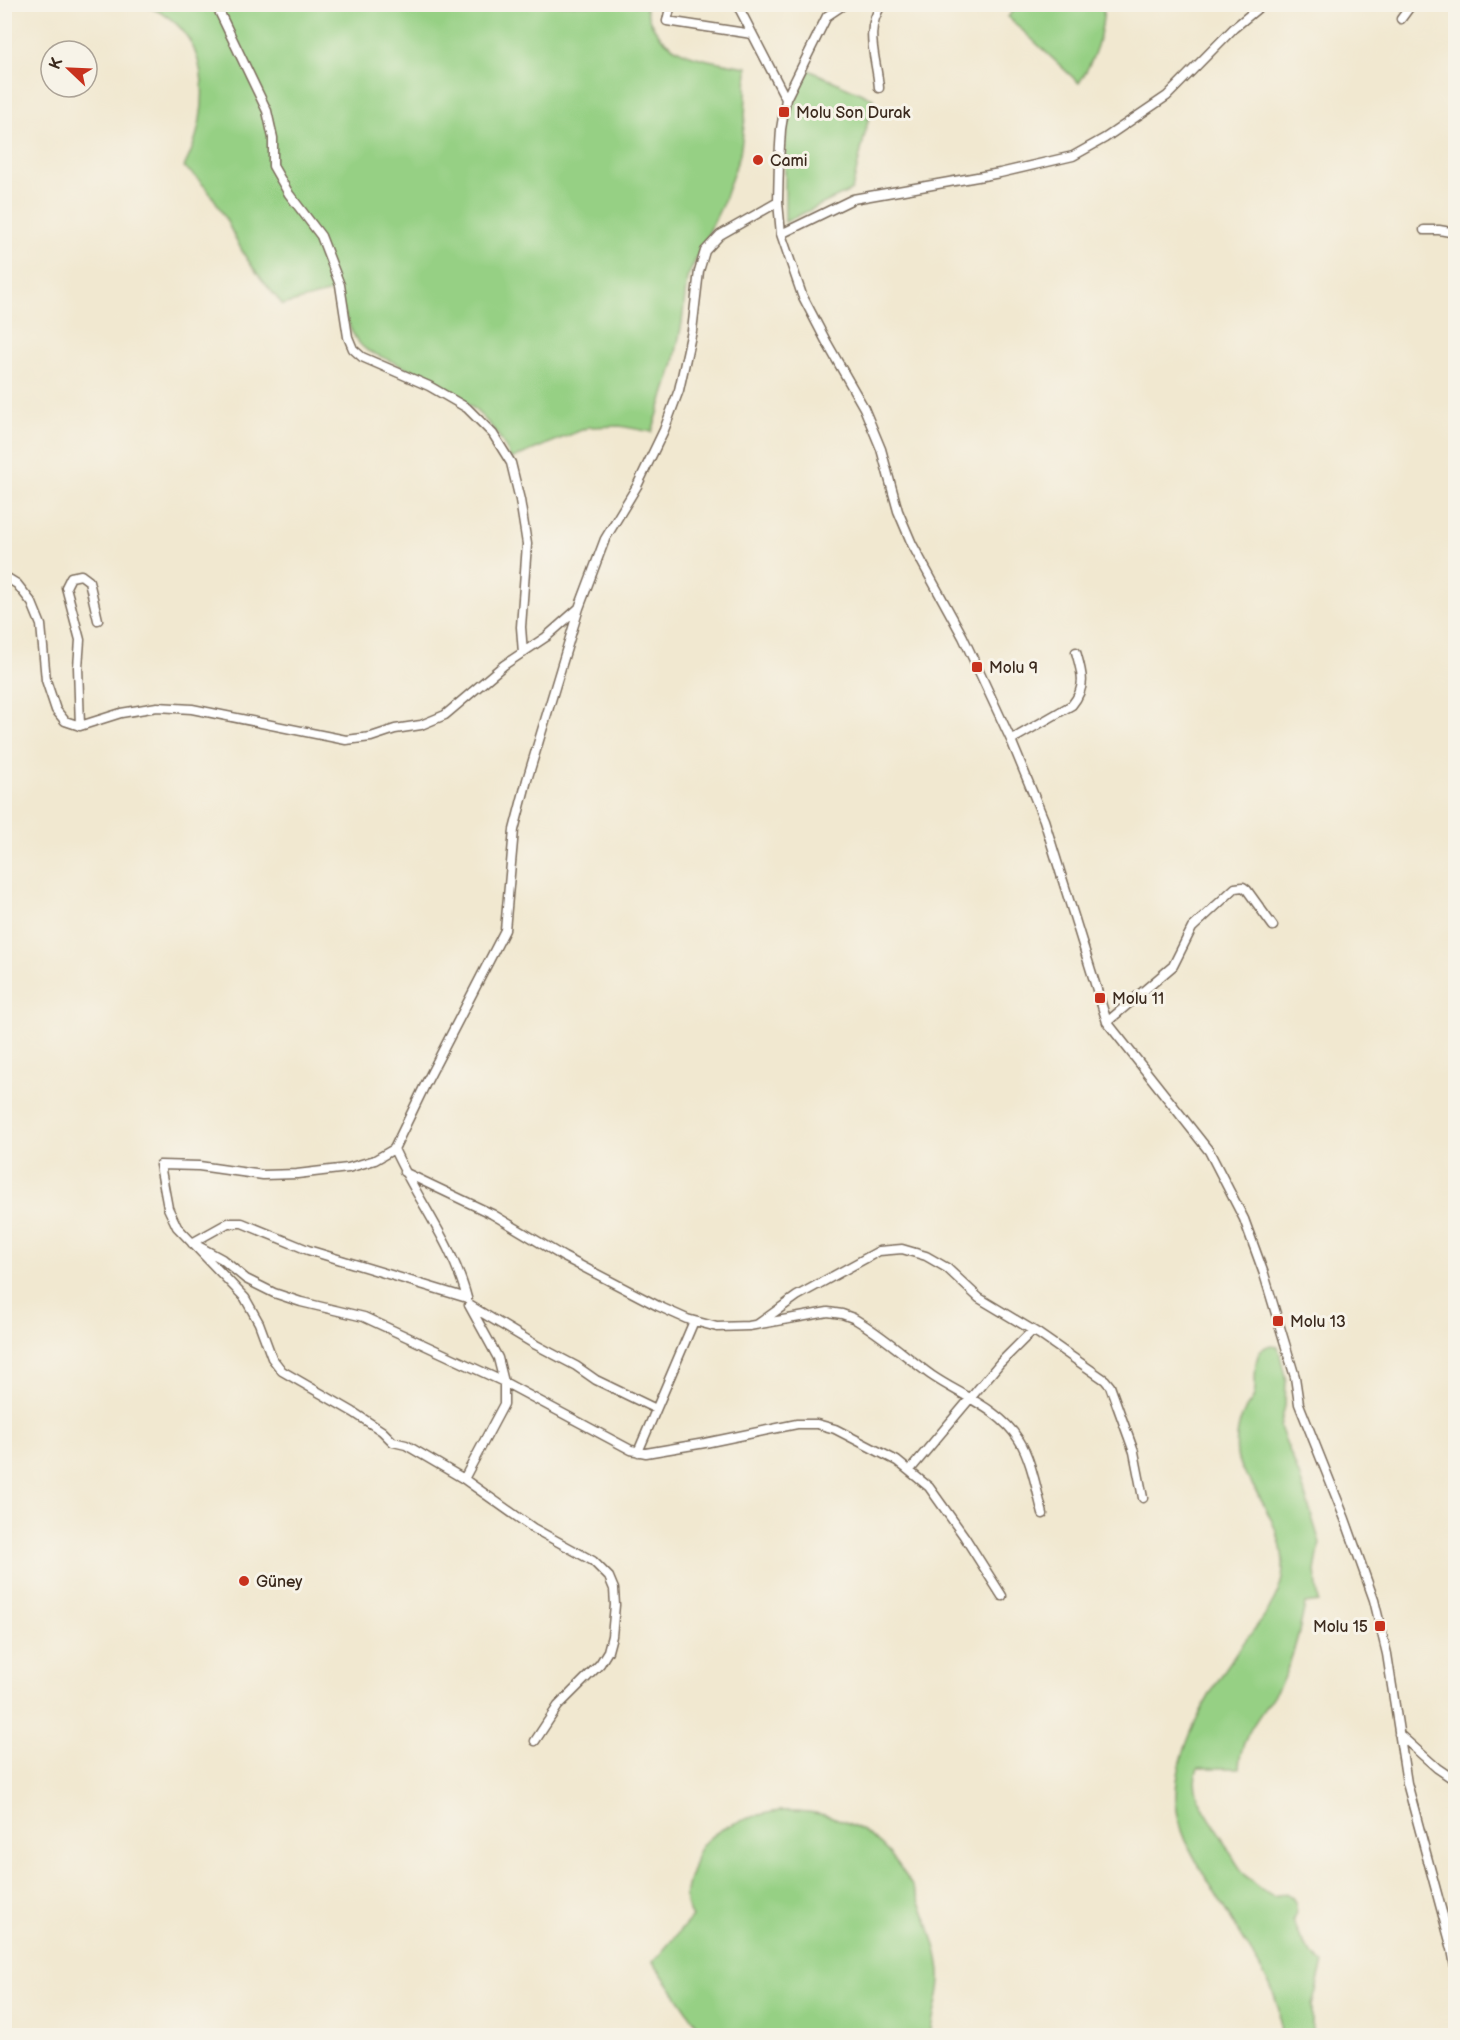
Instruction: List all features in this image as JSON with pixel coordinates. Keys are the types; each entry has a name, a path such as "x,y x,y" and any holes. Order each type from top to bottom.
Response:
{"street":[{"path":"214,4 267,111 273,138 273,166 289,194 321,236 340,285 348,337 353,349 362,357 429,386 467,408 493,434 511,464 527,544 521,627 524,652"},
{"path":"671,4 667,21 752,34"},
{"path":"737,4 786,99"},
{"path":"845,4 826,16 786,99 781,129 777,202 781,234 802,295 826,343 864,408 881,449 897,511 912,544 963,638 1011,740 1044,820 1107,1022 1209,1152 1244,1219 1264,1274 1295,1377 1299,1404 1345,1519 1374,1600 1387,1654 1407,1783 1452,1949 1455,1972"},
{"path":"879,88 871,37 875,14 882,4"},
{"path":"781,234 853,199 1000,173 1073,156 1105,138 1167,96 1234,28 1263,4"},
{"path":"1401,19 1412,4"},
{"path":"535,1741 558,1706 604,1658 612,1636 615,1605 614,1589 607,1573 598,1565 533,1528 464,1479 406,1446 393,1442 382,1431 353,1412 282,1371 272,1358 259,1323 245,1298 177,1227 170,1214 160,1165 200,1166 263,1175 297,1174 348,1168 375,1160 394,1149 505,930 514,830 527,780 579,608 605,539 637,486 664,430 679,390 692,331 699,271 705,252 720,235 777,202"},
{"path":"1424,230 1455,233"},
{"path":"80,726 78,667 80,640 66,587 70,577 81,575 89,580 98,620"},
{"path":"4,576 17,584 32,603 41,625 46,680 56,710 66,721 80,726 122,713 157,706 192,709 346,740 371,737 395,729 421,725 446,715 504,665 546,638 579,608"},
{"path":"1011,740 1072,705 1078,698 1084,680 1076,652"},
{"path":"1107,1022 1173,966 1192,928 1234,888 1243,887 1247,890 1273,926"},
{"path":"192,1243 228,1223 242,1222 308,1250 467,1298 435,1222 404,1172 394,1149"},
{"path":"404,1172 492,1214 549,1249 658,1306 694,1321 717,1327 757,1325 822,1312 847,1315 930,1374 996,1415 1018,1438 1028,1460 1043,1514"},
{"path":"192,1243 222,1259 246,1279 274,1293 318,1307 364,1317 504,1382 622,1447 638,1452 646,1453 690,1446 787,1425 807,1423 826,1426 842,1432 910,1470 937,1497 1002,1596"},
{"path":"757,1325 781,1306 813,1286 879,1251 896,1249 915,1252 936,1261 956,1275 979,1298 1094,1371 1110,1386 1134,1452 1143,1498"},
{"path":"464,1479 504,1404 504,1382 494,1349 470,1305 576,1366 596,1380 656,1409"},
{"path":"638,1452 694,1321"},
{"path":"910,1470 1000,1363 1032,1331"},
{"path":"1399,1734 1455,1781"}],"green space":[{"path":"141,5 645,5 659,36 671,45 698,58 747,67 745,119 740,154 723,203 687,278 682,323 673,367 652,432 620,426 589,427 511,459 500,438 470,405 431,380 368,351 361,345 334,291 283,305 245,256 213,198 196,177 184,167 200,121 201,72 194,50 183,31 165,15"},
{"path":"1018,5 1104,5 1097,46 1090,65 1079,83 1008,17"},
{"path":"809,70 873,99 852,190 785,222 785,153 788,115"},
{"path":"1271,1345 1278,1346 1286,1381 1285,1406 1280,1427 1299,1475 1320,1543 1315,1571 1319,1602 1305,1604 1296,1643 1286,1672 1244,1743 1239,1768 1198,1768 1195,1777 1202,1805 1244,1874 1274,1897 1285,1893 1292,1898 1296,1908 1293,1920 1298,1933 1312,1954 1323,1963 1312,2006 1312,2035 1281,2035 1279,2010 1272,1989 1189,1847 1180,1825 1176,1801 1181,1763 1195,1723 1226,1668 1275,1600 1282,1576 1283,1562 1280,1542 1263,1504 1241,1469 1237,1458 1237,1439 1241,1419 1254,1397 1256,1362 1261,1351"},
{"path":"780,1811 808,1812 833,1817 855,1827 891,1856 906,1876 928,1923 939,1967 939,1988 930,2035 704,2035 653,1962 692,1917 687,1906 686,1890 701,1847 726,1827 748,1818"}],"place":[{"name":"Molu Son Durak","path":"784,112"},
{"name":"Cami","path":"758,160"},
{"name":"Molu 9","path":"977,667"},
{"name":"Molu 11","path":"1100,998"},
{"name":"Molu 13","path":"1278,1321"},
{"name":"Güney","path":"244,1581"},
{"name":"Molu 15","path":"1380,1626"}]}
